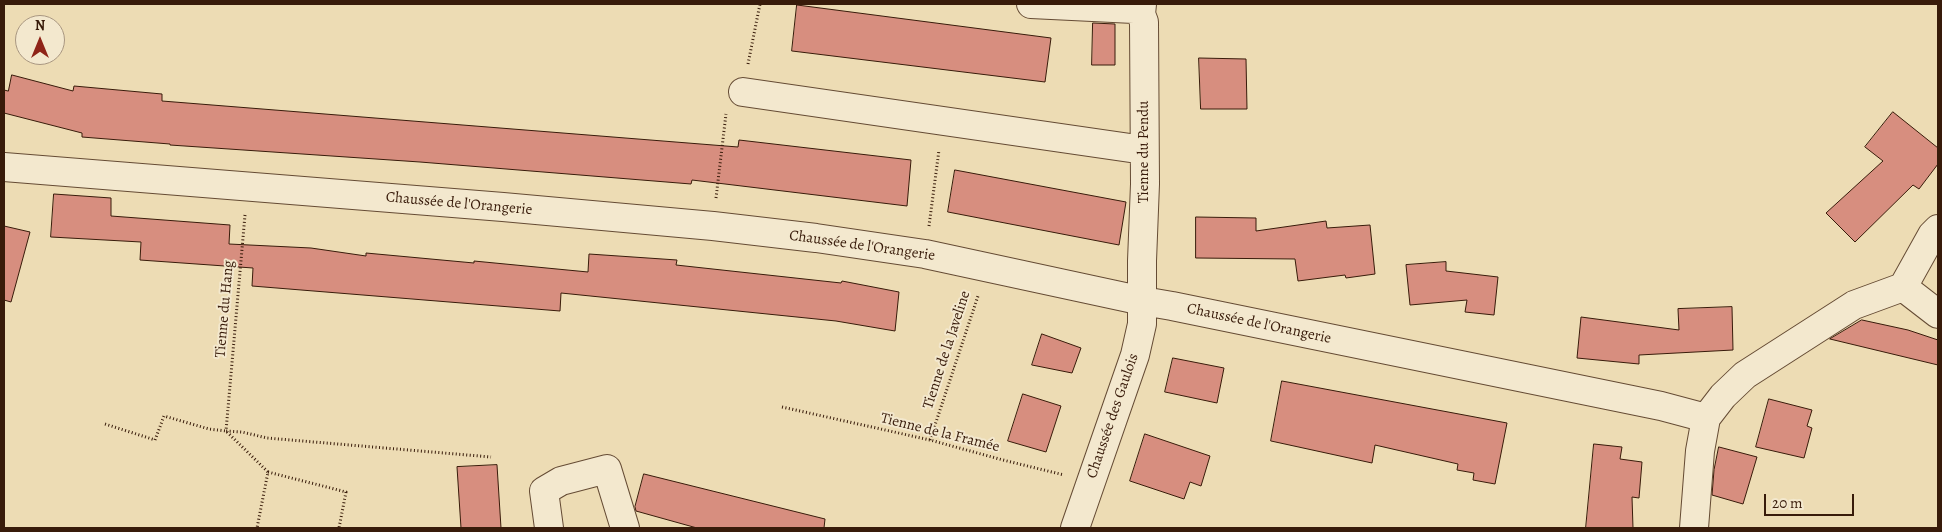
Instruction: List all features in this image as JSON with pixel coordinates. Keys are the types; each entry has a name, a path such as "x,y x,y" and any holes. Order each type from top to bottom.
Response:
{"street":[{"path":"1031,4 1141,9"},
{"name":"Tienne du Pendu","path":"1141,9 1144,22 1143,301"},
{"path":"743,92 1144,150"},
{"name":"Chaussée de l'Orangerie","path":"4,168 713,226 845,242 925,254 984,266 1143,301 1661,406 1706,418"},
{"path":"1694,528 1700,451 1706,418 1723,396 1745,375 1854,305 1903,287 1938,228"},
{"path":"1903,287 1938,314"},
{"name":"Chaussée des Gaulois","path":"1076,528 1135,355 1142,324 1143,301"},
{"path":"549,528 544,491 561,481 607,469 624,528"}],"path":[{"path":"713,226 726,113 743,92 760,4"},
{"path":"925,254 942,120"},
{"name":"Tienne du Hang","path":"226,431 247,188"},
{"name":"Tienne de la Javeline","path":"930,440 977,299 984,266"},
{"name":"Tienne de la Framée","path":"782,407 930,440 1090,483"},
{"path":"105,424 155,440 164,416 209,429 242,432 267,438 491,457"},
{"path":"226,431 268,472 346,492 339,528"},
{"path":"257,528 268,472"}],"building":[{"path":"797,5 1051,38 1045,82 792,51"},
{"path":"1093,23 1115,24 1115,65 1092,65"},
{"path":"1199,58 1246,59 1247,109 1201,109"},
{"path":"12,75 73,91 74,86 162,94 162,101 738,147 739,140 911,160 907,206 692,180 691,184 82,137 82,133 4,113 4,90 8,91"},
{"path":"1893,112 1938,148 1938,164 1919,189 1913,185 1855,242 1826,213 1883,161 1865,147"},
{"path":"955,170 1126,202 1119,245 948,212"},
{"path":"54,194 111,198 111,216 230,225 229,244 311,248 366,256 366,253 588,272 589,254 677,260 676,265 841,283 842,281 899,292 895,331 836,321 561,293 560,311 252,286 253,268 140,260 141,242 51,237"},
{"path":"1196,217 1256,218 1256,231 1326,221 1327,228 1370,225 1375,274 1346,278 1345,275 1298,281 1295,259 1196,258"},
{"path":"4,226 30,232 11,302 4,300"},
{"path":"1446,262 1446,271 1498,277 1494,315 1465,312 1467,300 1410,305 1406,265"},
{"path":"1732,307 1733,350 1639,355 1639,364 1577,358 1581,317 1679,330 1678,309"},
{"path":"1862,320 1908,330 1938,340 1938,365 1830,339"},
{"path":"1042,334 1081,348 1072,373 1032,365"},
{"path":"1173,358 1224,368 1217,403 1165,392"},
{"path":"1282,381 1507,423 1495,484 1473,480 1474,473 1457,470 1458,464 1375,445 1372,463 1271,441"},
{"path":"1023,394 1061,406 1046,452 1008,441"},
{"path":"1769,399 1812,410 1807,426 1812,428 1804,458 1756,447"},
{"path":"1145,434 1210,456 1201,486 1190,482 1184,499 1130,481"},
{"path":"1594,444 1622,447 1620,459 1642,462 1639,498 1632,497 1633,528 1586,528"},
{"path":"1719,447 1757,457 1743,504 1712,495 1714,470"},
{"path":"497,465 501,528 461,528 457,467"},
{"path":"644,474 825,519 824,528 697,528 636,511 635,507"}]}
